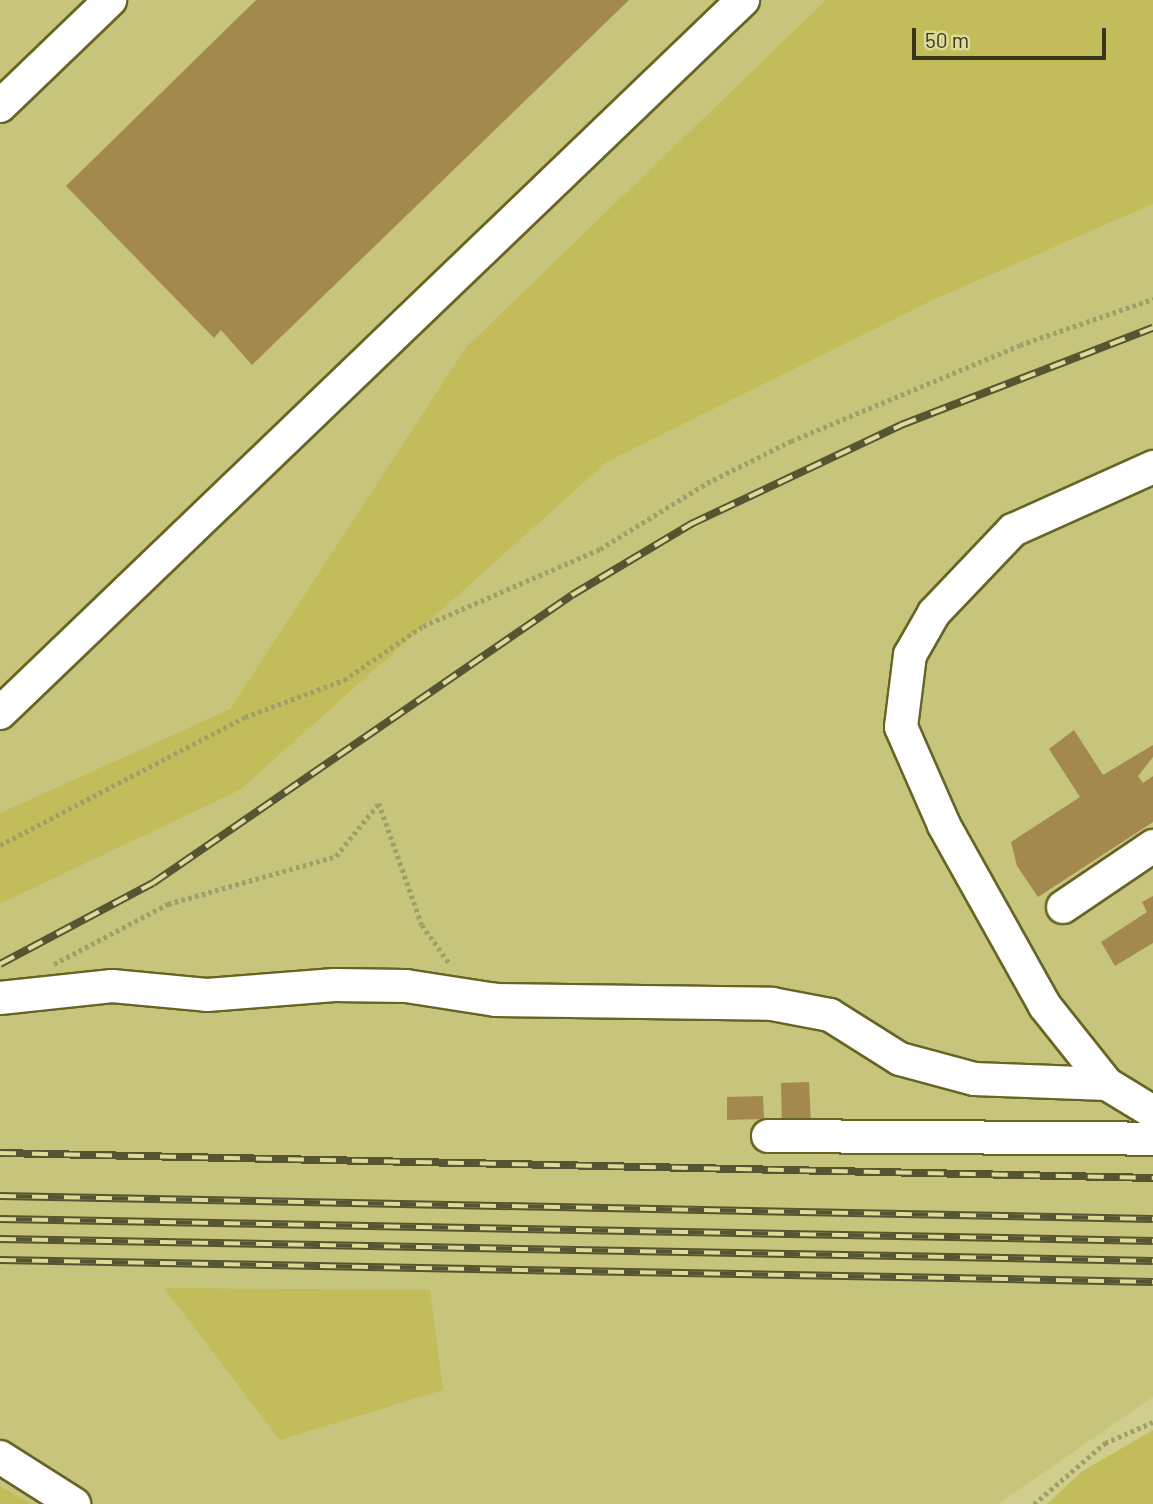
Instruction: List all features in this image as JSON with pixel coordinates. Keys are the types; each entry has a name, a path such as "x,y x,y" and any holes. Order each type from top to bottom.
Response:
{"street":[{"path":"0,106 110,0"},
{"path":"0,713 743,0"},
{"path":"1153,467 1004,539 934,613 910,655 901,727 944,825 1045,1006 1107,1084 1153,1112"},
{"path":"1063,907 1153,846"},
{"path":"8,995 112,986 207,995 335,985 406,986 496,1000 772,1004 830,1014 900,1059 974,1079 1107,1084"},
{"path":"768,1136 1153,1139"},
{"path":"0,1457 74,1504"}],"path":[{"path":"0,845 245,716 344,680 422,626 600,549 707,483 791,441 1020,345 1153,299"},
{"path":"8,995 67,954 168,904 336,856 379,803 422,925 460,972"},
{"path":"1034,1504 1105,1443 1153,1422"}],"shaded area":[{"path":"0,0 826,0 466,347 230,709 0,813"},
{"path":"826,0 1153,0 1153,204 933,300 607,462 240,790 0,904 0,813 230,709 466,347"},
{"path":"1153,204 1153,1397 998,1504 0,1504 0,904 240,790 607,462 933,300"},
{"path":"164,1288 430,1290 443,1390 280,1440"},
{"path":"1153,1430 1153,1504 1047,1504 1081,1472"},
{"path":"0,1486 31,1504 0,1504"}],"building":[{"path":"256,0 629,0 252,365 221,330 214,338 66,186"},
{"path":"1074,730 1103,775 1153,745 1153,757 1138,776 1143,783 1153,776 1153,822 1038,897 1017,866 1011,842 1080,797 1049,749"},
{"path":"1153,896 1153,943 1115,966 1101,942 1147,912 1142,902"},
{"path":"809,1082 811,1125 782,1126 781,1083"},
{"path":"763,1096 764,1119 727,1120 727,1097"}],"railway":[{"path":"0,964 153,883 572,595 691,524 901,425 1153,328"},
{"path":"0,1153 1153,1178"},
{"path":"0,1196 1153,1219"},
{"path":"0,1219 1153,1241"},
{"path":"0,1239 1153,1261"},
{"path":"0,1260 1153,1282"}]}
